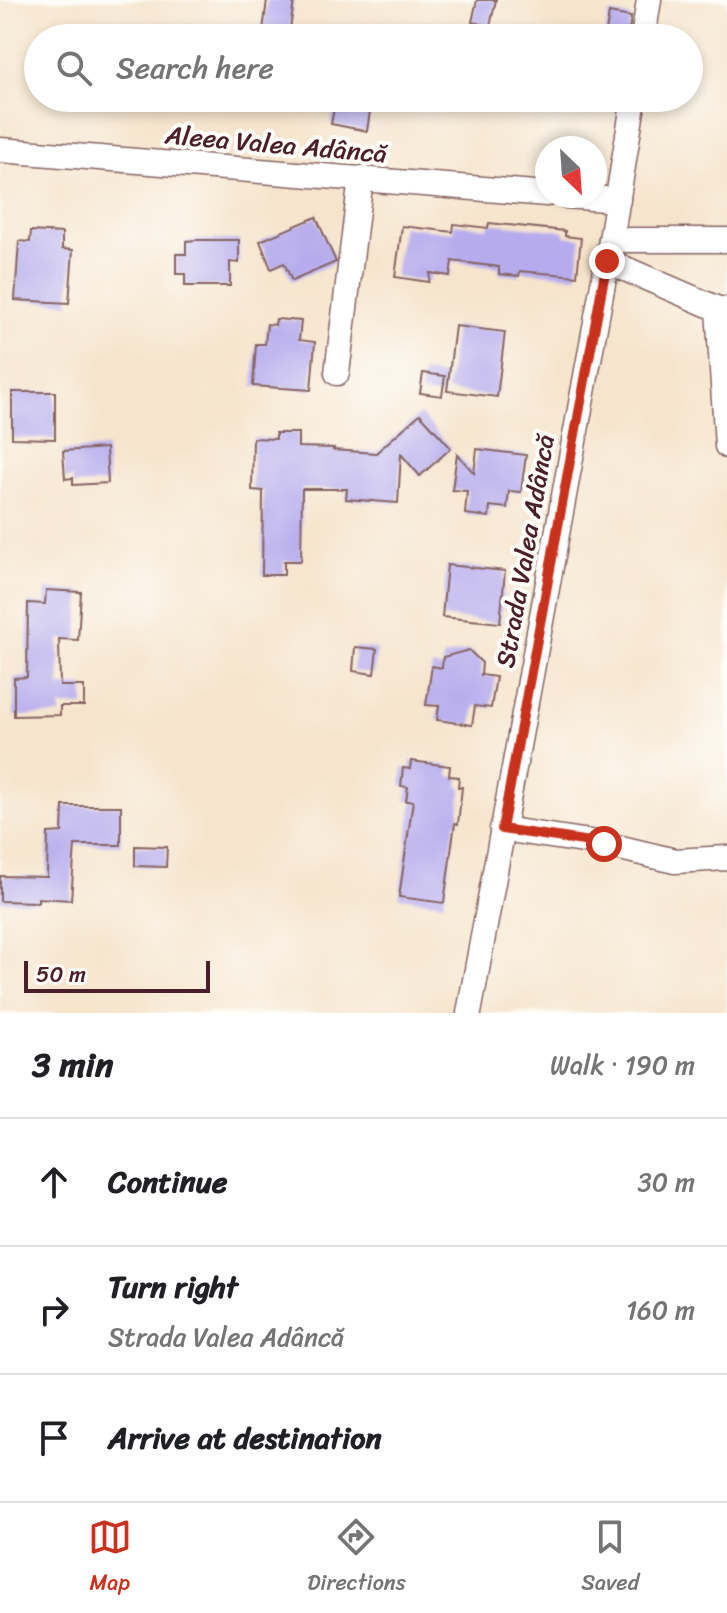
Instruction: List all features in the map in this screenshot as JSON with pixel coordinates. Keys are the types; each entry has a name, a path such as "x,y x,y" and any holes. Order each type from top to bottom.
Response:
{"street":[{"path":"645,24 649,0"},
{"name":"Strada Valea Adâncă","path":"469,1013 632,112"},
{"name":"Aleea Valea Adâncă","path":"0,150 535,193"},
{"path":"337,373 361,178"},
{"path":"607,199 618,200"},
{"path":"609,250 727,240"},
{"path":"609,250 723,310 727,446"},
{"path":"502,829 604,844 675,861 727,858"}],"building":[{"path":"267,0 294,0 291,24 264,24"},
{"path":"477,0 496,0 490,24 472,22"},
{"path":"609,13 631,17 630,24 607,24"},
{"path":"333,112 370,112 367,131 331,124"},
{"path":"316,217 336,262 292,281 284,263 271,269 260,241"},
{"path":"489,223 565,231 565,236 581,238 577,276 520,271 519,276 499,274 499,267 452,261 450,276 430,273 429,282 395,277 402,226 453,232 454,224 488,228"},
{"path":"31,231 62,233 62,249 73,250 69,303 15,300 19,241 30,242"},
{"path":"239,240 239,263 230,262 230,286 185,286 185,274 176,274 176,254 186,254 186,241"},
{"path":"276,319 301,321 299,340 315,342 311,390 253,386 256,344 265,344 267,324 275,325"},
{"path":"455,326 505,332 497,397 447,391"},
{"path":"423,373 445,376 442,396 420,393"},
{"path":"12,392 55,392 55,439 12,438"},
{"path":"420,414 451,448 420,476 401,454 398,503 346,499 347,489 302,489 301,561 284,561 284,575 262,575 263,491 252,490 253,438 276,439 276,433 298,433 298,447 376,453"},
{"path":"106,448 108,483 73,485 73,478 65,479 63,451"},
{"path":"477,449 526,455 521,492 509,491 507,508 490,506 489,517 465,514 467,491 452,490 457,454 474,473"},
{"path":"447,565 505,571 500,623 442,617"},
{"path":"46,590 81,592 78,640 59,639 60,686 84,686 84,706 60,706 60,715 14,716 14,678 27,677 28,603 45,604"},
{"path":"355,647 377,649 374,674 353,671"},
{"path":"469,650 482,663 481,675 496,677 491,708 475,706 472,725 437,720 439,706 426,705 432,666 442,668 443,657"},
{"path":"411,761 450,766 449,776 459,777 458,787 462,787 444,903 399,897 413,801 406,801 408,787 401,786 403,768 410,769"},
{"path":"63,806 121,806 121,845 75,845 71,900 38,898 38,902 0,901 0,876 47,877 48,833 62,832"},
{"path":"135,846 167,847 166,867 135,866"}],"route":[{"path":"604,844 502,829 607,261"}]}
